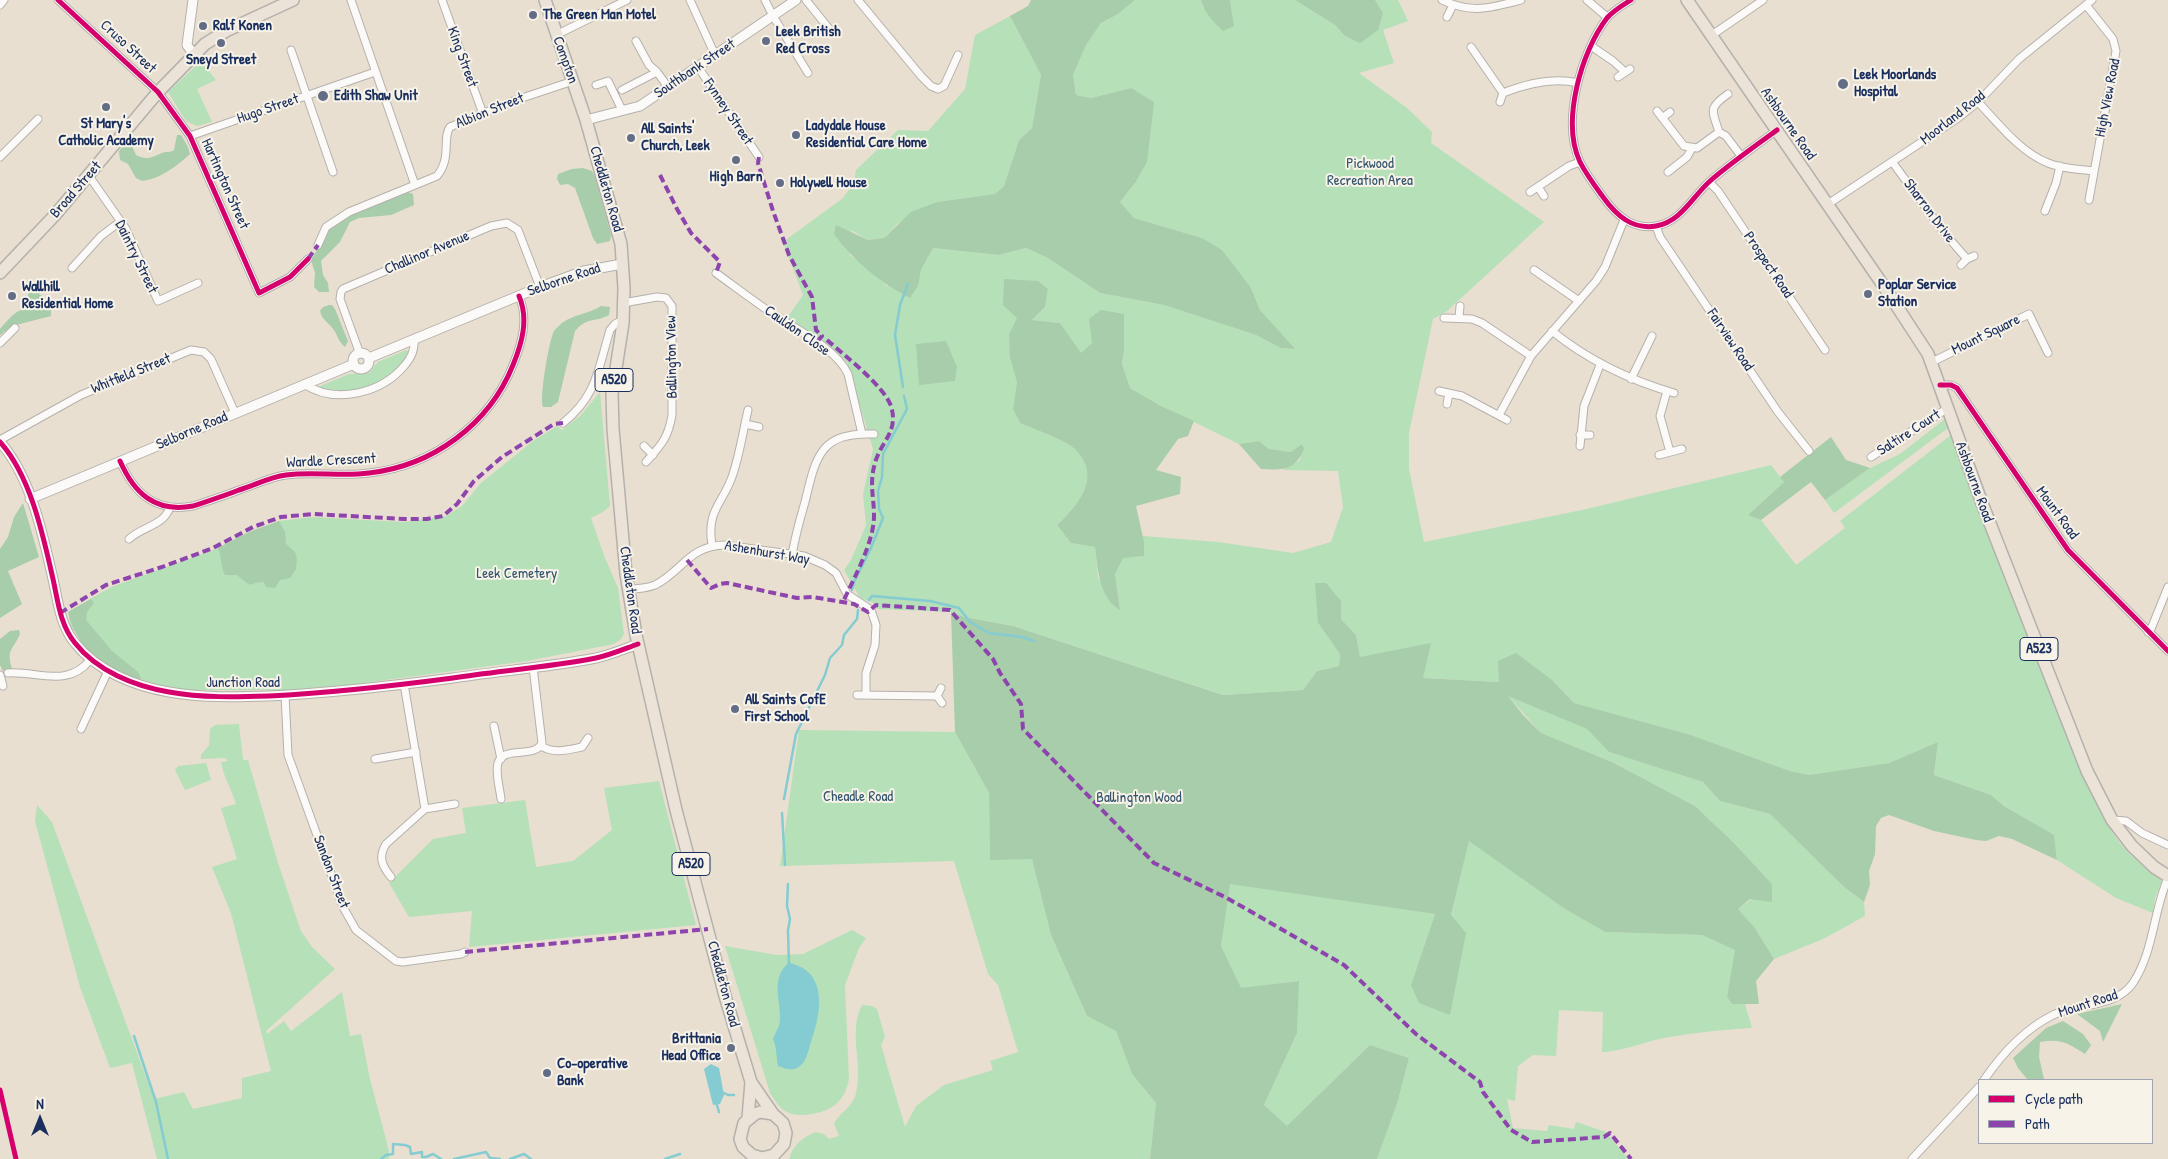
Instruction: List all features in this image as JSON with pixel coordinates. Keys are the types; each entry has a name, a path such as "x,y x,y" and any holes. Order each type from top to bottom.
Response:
{"highway":[{"name":"Broad Street","path":"0,273 89,176 158,92 205,44 226,31 293,0"},
{"name":"Compton","path":"545,0 586,120"},
{"name":"Ashbourne Road","path":"1687,0 1886,288 1932,362 1985,511 2087,771 2112,820 2142,857 2167,880"},
{"name":"Cheddleton Road","path":"586,120 616,224 622,264 623,320 612,394 628,590 638,644 676,810 725,996 751,1082 773,1114 783,1123 786,1133 779,1155 758,1158 748,1152 742,1143 741,1128 748,1118 751,1082"},
{"path":"748,1118 760,1112 773,1114"}],"street":[{"path":"0,5 4,0"},
{"name":"Cruso Street","path":"58,0 158,92"},
{"path":"193,0 186,45 194,55"},
{"path":"318,245 326,227 341,217 358,207 415,185 351,0"},
{"name":"King Street","path":"442,0 483,114"},
{"path":"556,35 627,0"},
{"path":"690,0 715,55"},
{"path":"765,0 808,73"},
{"name":"Southbank Street","path":"586,120 640,106 796,0"},
{"path":"806,0 830,30"},
{"path":"858,0 921,76 938,89 941,89 947,82 958,55"},
{"path":"1442,0 1468,9 1490,8 1521,0"},
{"path":"1587,0 1607,18"},
{"path":"1631,0 1607,18 1591,46 1578,83 1574,128 1580,162 1610,207 1624,220 1642,225 1656,226 1677,217 1709,182 1777,130"},
{"path":"1712,35 1763,0"},
{"name":"Moorland Road","path":"1828,204 1893,163 1978,102 2019,59 2089,3"},
{"name":"High View Road","path":"2089,3 2113,39 2116,51 2089,200"},
{"path":"1447,17 1452,5"},
{"path":"636,41 649,65 668,87"},
{"path":"1591,46 1613,60 1625,73"},
{"path":"291,50 333,172"},
{"path":"1476,50 1503,93"},
{"name":"Fynney Street","path":"698,67 759,158"},
{"name":"Hugo Street","path":"190,136 375,72"},
{"path":"622,90 657,72"},
{"path":"1503,93 1555,80 1578,83"},
{"name":"Albion Street","path":"415,185 437,176 440,172 447,154 450,127 516,100 573,81"},
{"path":"596,85 608,82 622,110"},
{"name":"Hartington Street","path":"158,92 190,136 259,293 290,277 308,259"},
{"path":"1500,102 1503,93"},
{"path":"1728,94 1715,103 1713,109 1719,132 1726,136 1741,156"},
{"path":"1978,102 2029,152 2049,164 2094,171"},
{"path":"1657,111 1684,146 1692,148 1703,144 1719,132"},
{"path":"1662,118 1670,112"},
{"path":"0,157 38,120"},
{"path":"1668,172 1687,157 1692,148"},
{"path":"1530,192 1569,166 1580,162"},
{"name":"Sharron Drive","path":"1893,163 1946,235 1970,258 1961,265"},
{"path":"2045,211 2056,183 2060,166"},
{"name":"Daintry Street","path":"89,176 121,221 158,302 198,283"},
{"name":"Prospect Road","path":"1709,182 1718,191 1825,350"},
{"path":"1538,187 1544,196"},
{"path":"1499,415 1531,356 1579,301 1605,267 1624,220"},
{"path":"72,268 101,236 121,221"},
{"name":"Challinor Avenue","path":"360,354 340,300 343,289 491,226 507,222 518,230 540,287"},
{"name":"Fairview Road","path":"1656,226 1660,236 1778,412 1809,451"},
{"name":"Selborne Road","path":"368,358 540,287 584,271 622,264"},
{"path":"1534,270 1579,301"},
{"name":"Cauldon Close","path":"716,273 829,351 844,366 848,374 862,434"},
{"path":"1537,284 1542,276"},
{"name":"Wardle Crescent","path":"120,461 126,475 138,491 150,500 170,507 193,506 284,475 315,472 368,474 411,464 444,448 465,432 485,412 509,375 521,343 523,328 523,307 519,296"},
{"name":"Ballington View","path":"623,303 657,297 666,298 672,306 672,415 670,432 646,462"},
{"path":"1459,318 1460,306"},
{"name":"Mount Square","path":"1932,362 2029,314 2048,353"},
{"path":"1444,318 1459,318 1482,323 1531,356"},
{"path":"562,423 588,397 593,388 610,330 615,324 623,320"},
{"path":"0,343 15,328"},
{"path":"1552,332 1574,349 1600,365 1671,392 1660,416 1670,452"},
{"path":"1632,378 1650,339 1657,346"},
{"path":"304,384 313,390 334,394 358,393 368,390 397,374 413,352 414,340"},
{"name":"Whitfield Street","path":"0,441 82,395 191,350 204,352 211,359 235,413"},
{"path":"360,354 365,354 368,358 369,364 364,369 357,368 354,364 355,357 360,354"},
{"name":"Selborne Road","path":"30,498 354,364"},
{"path":"1580,446 1586,397 1600,365"},
{"name":"Mount Road","path":"1940,384 1951,385 1957,388 2068,550 2168,651"},
{"path":"1439,391 1462,396 1508,420"},
{"path":"1447,404 1449,393"},
{"name":"Saltire Court","path":"1871,458 1948,408"},
{"path":"712,545 710,528 712,518 715,507 730,482 748,410"},
{"path":"745,424 760,427"},
{"path":"792,555 812,472 819,455 834,441 846,435 874,434"},
{"path":"1580,435 1590,435"},
{"name":"Junction Road","path":"0,441 15,461 30,498 48,558 60,613 66,630 90,660 108,672 152,688 179,694 231,697 349,691 598,657 638,644"},
{"path":"644,446 653,455"},
{"path":"1659,455 1682,449"},
{"path":"128,539 137,531 162,520 170,507"},
{"name":"Ashenhurst Way","path":"628,590 654,585 699,550 712,545 725,545 811,559 836,573 847,594 871,610 875,617 875,645 866,673 866,696"},
{"path":"2148,632 2168,588"},
{"path":"8,673 34,676 70,675 82,670 90,660"},
{"path":"501,759 508,754 534,750 541,746 543,738 533,667"},
{"path":"81,729 108,672"},
{"path":"0,675 3,686"},
{"path":"404,684 426,809"},
{"path":"937,696 941,688"},
{"name":"Sandon Street","path":"285,695 288,755 351,924 396,961 432,958 466,952"},
{"path":"857,695 937,696"},
{"path":"937,696 942,703"},
{"path":"494,726 501,759 498,768 501,799"},
{"path":"541,746 554,751 573,749 582,747 588,738"},
{"path":"375,759 416,752"},
{"path":"391,877 382,863 382,851 386,844 426,809 455,804"},
{"path":"2112,820 2126,821 2142,834 2168,845"},
{"name":"Mount Road","path":"1985,1079 2010,1048 2040,1023 2054,1015 2116,998 2132,984 2152,935 2167,880"},
{"path":"1912,1159 1978,1088"}],"green space":[{"path":"1031,0 1135,0 1118,14 1101,23 1086,45 1073,75 1076,95 1091,98 1131,88 1154,102 1147,162 1135,183 1120,202 1134,218 1202,238 1222,250 1251,288 1260,310 1295,349 1281,348 1256,335 1164,305 1100,293 1048,258 1026,248 998,255 933,248 921,270 918,286 910,298 868,270 834,234 836,225 868,240 884,238 911,212 937,202 995,194 1004,186 1019,140 1032,128 1041,75 1010,16 1028,6"},
{"name":"Pickwood Recreation Area","path":"1135,0 1201,0 1203,7 1232,12 1230,0 1295,0 1335,25 1345,36 1383,13 1375,0 1398,0 1408,21 1383,30 1394,63 1359,73 1407,108 1432,132 1431,143 1544,222 1447,311 1433,319 1409,433 1409,469 1424,542 1582,510 1771,465 1784,482 1748,515 1761,520 1796,565 1845,528 1840,521 1951,435 2085,781 2112,832 2124,848 2162,881 2155,898 2153,913 2116,898 2057,860 2054,835 2004,806 1991,795 1934,775 1938,742 1889,763 1809,775 1790,771 1691,735 1574,703 1552,680 1499,682 1423,678 1360,657 1356,635 1341,619 1341,601 1318,623 1340,654 1339,666 1317,671 1303,690 1224,695 1013,626 964,617 951,612 878,609 872,602 860,598 844,570 851,560 866,525 863,494 873,449 847,362 828,345 787,318 803,295 783,242 843,198 854,183 856,170 898,130 928,131 965,89 975,35 1010,16 1041,75 1032,128 1019,140 1004,186 995,194 937,202 897,224 884,238 868,240 851,230 850,255 878,276 887,286 918,286 921,270 933,248 997,255 1026,248 1048,258 1100,293 1164,305 1256,335 1281,348 1294,349 1260,310 1251,288 1202,238 1134,218 1120,202 1135,183 1131,88 1091,98 1076,95 1073,75 1086,45 1101,23 1118,14","holes":["1038,281 1048,289 1045,307 1032,320 1060,323 1081,354 1092,343 1124,350 1122,364 1130,388 1161,406 1239,444 1259,441 1269,449 1291,452 1303,444 1300,460 1283,470 1338,471 1343,507 1331,542 1293,553 1218,542 1143,536 1144,556 1122,557 1115,574 1120,610 1098,578 1095,547 1071,543 1057,525 1079,500 1084,490 1087,481 1084,460 1076,450 1065,442 1020,423 1013,409 1017,382 1017,318"]},
{"path":"1201,0 1230,0 1234,26 1223,31 1204,9"},
{"path":"1295,0 1375,0 1383,13 1378,30 1360,43 1345,36 1335,25"},
{"path":"201,61 216,80 197,89 212,122 197,126 186,121 168,92"},
{"path":"177,135 181,135 190,154 162,175 142,181 136,178 128,164 120,160 119,151 129,139 136,155 147,158 174,150"},
{"path":"583,168 592,171 595,177 611,235 610,241 597,244 593,238 575,188 568,184 560,185 557,179 558,174 572,169"},
{"path":"408,192 413,194 414,205 391,215 359,218 350,222 340,242 321,261 323,275 328,283 329,292 319,292 314,287 315,273 311,260 330,227 367,206"},
{"path":"1004,279 1038,281 1048,289 1045,307 1032,320 1060,323 1081,353 1092,343 1089,319 1101,310 1124,314 1122,364 1130,388 1161,406 1194,421 1188,436 1178,439 1156,470 1181,477 1180,494 1136,506 1144,542 1144,556 1123,558 1115,574 1120,610 1113,605 1104,591 1095,547 1071,543 1057,525 1079,500 1084,490 1087,481 1087,471 1084,460 1076,450 1065,442 1020,423 1013,409 1017,382 1010,357 1009,334 1017,318 1003,305"},
{"path":"35,289 51,306 51,316 12,326 0,335 0,329 15,313 26,309 28,293"},
{"path":"332,305 335,309 348,341 345,347 321,314 320,311 323,307"},
{"path":"601,306 610,307 609,315 588,321 575,331 558,402 551,407 543,407 542,393 545,369 554,331 567,320"},
{"path":"946,341 957,367 955,381 919,385 916,344"},
{"path":"406,350 410,352 392,372 370,386 345,391 318,387 349,374 369,373 378,362"},
{"name":"Leek Cemetery","path":"600,392 610,506 591,518 618,588 624,634 614,644 527,661 349,685 288,690 179,690 127,675 71,628 68,612 111,587 216,549 249,532 279,521 312,517 404,522 446,516 462,506 481,483 533,441 557,426 562,430 580,416"},
{"path":"1945,419 1948,428 1834,513 1825,500 1870,468 1900,454"},
{"path":"1831,437 1846,460 1870,468 1825,500 1811,482 1761,520 1748,515 1784,482 1780,477"},
{"path":"1259,441 1269,449 1291,452 1302,444 1304,449 1297,462 1287,468 1261,469 1239,444"},
{"path":"23,503 39,557 8,571 22,604 0,618 0,549 8,537 14,517"},
{"path":"279,521 285,532 286,544 295,552 297,559 296,569 290,578 280,580 275,588 266,587 264,582 249,584 237,575 225,575 218,548 249,532"},
{"name":"Ballington Wood","path":"1315,583 1326,583 1341,601 1341,619 1356,635 1360,657 1431,643 1423,678 1499,682 1498,661 1516,653 1552,680 1574,703 1691,735 1790,771 1809,775 1889,763 1938,742 1934,775 1991,795 2004,806 2054,835 2057,860 2012,839 1999,836 1986,841 1976,840 1934,831 1889,815 1881,818 1876,826 1875,854 1869,871 1870,885 1864,902 1844,887 1770,814 1720,801 1703,782 1609,752 1587,729 1508,696 1541,733 1612,762 1695,806 1734,843 1772,884 1772,902 1750,899 1738,909 1755,928 1774,959 1756,981 1759,1004 1732,1004 1727,997 1735,950 1702,935 1605,932 1565,909 1469,841 1451,915 1466,933 1450,1015 1419,1003 1411,985 1435,914 1230,884 1221,946 1241,988 1299,981 1297,1033 1264,1105 1287,1126 1370,1045 1409,1058 1397,1104 1377,1159 1150,1159 1156,1103 1132,1074 1116,1031 1087,1016 1051,935 1032,859 990,860 989,793 955,732 951,612 964,617 1013,626 1223,695 1303,690 1317,671 1339,666 1340,654 1318,623"},
{"path":"91,599 94,603 87,612 86,620 112,651 138,672 141,678 139,680 104,663 85,647 78,637 68,612"},
{"path":"19,630 20,634 10,653 12,669 3,671 0,665 0,639 10,631"},
{"path":"1507,695 1587,729 1609,752 1703,782 1720,801 1770,814 1844,887 1864,902 1865,916 1823,939 1774,959 1755,928 1738,909 1772,884 1734,843 1695,806 1612,762 1541,733"},
{"path":"239,724 243,760 248,760 278,863 301,931 312,947 335,969 266,1031 267,1034 284,1021 291,1031 342,992 350,1036 361,1034 370,1079 389,1151 389,1159 157,1159 132,1063 110,1068 80,987 35,821 37,805 52,822 154,1099 184,1092 193,1109 242,1098 242,1078 271,1071 231,913 212,867 237,859 221,808 236,804 221,762 228,761 225,758 201,759 201,755 209,745 210,729 215,725"},
{"name":"Cheadle Road","path":"799,730 955,732 989,793 990,859 1032,858 1051,935 1087,1016 1116,1031 1132,1074 1156,1103 1150,1159 789,1159 796,1146 811,1134 816,1132 824,1134 829,1139 839,1136 834,1124 853,1101 858,1086 856,1027 862,1005 872,1006 877,1009 885,1037 881,1045 905,1127 916,1106 944,1085 993,1070 990,1061 1018,1052 998,985 988,974 954,861 780,866"},
{"path":"206,763 211,780 185,790 175,770 178,766"},
{"path":"659,781 696,925 469,947 472,911 409,917 389,883 433,839 466,833 462,808 525,800 536,867 573,861 612,830 604,788"},
{"path":"1469,840 1565,909 1605,932 1702,935 1736,950 1727,997 1732,1004 1745,1004 1752,1028 1679,1035 1602,1052 1603,1012 1559,1010 1556,1056 1533,1055 1518,1066 1515,1101 1507,1099 1513,1128 1547,1131 1549,1125 1574,1129 1576,1122 1606,1132 1628,1159 1377,1159 1397,1104 1409,1058 1370,1045 1287,1127 1264,1105 1297,1033 1298,981 1241,989 1221,946 1229,883 1435,914 1411,985 1451,915"},
{"path":"852,930 866,938 859,948 845,985 849,1079 846,1089 833,1107 821,1112 800,1115 786,1112 770,1093 725,946 777,955 803,954"},
{"path":"2122,1004 2103,1042 2100,1031 2077,1014"},
{"path":"2063,1021 2083,1034 2091,1045 2085,1054 2064,1042 2040,1042 2039,1057 2044,1079 2027,1079 2013,1058 2046,1028"}],"water":[{"path":"789,963 802,968 811,975 819,995 815,1031 808,1053 803,1064 792,1069 778,1066 773,1039 780,1021 778,982 783,969"},
{"path":"711,1064 719,1068 724,1095 720,1104 713,1105 704,1069"}],"waterway":[{"path":"903,387 895,335 900,305 908,284"},
{"path":"852,590 883,518 879,509 878,491 882,477 883,454 907,409 904,396"},
{"path":"869,600 872,596 930,601 959,608 970,622 989,633 1022,637 1034,641"},
{"path":"784,799 796,734 825,675 830,658 842,645 844,635 857,619 858,610"},
{"path":"782,813 785,865"},
{"path":"788,884 787,906 790,919 788,930 789,966"},
{"path":"134,1036 156,1102 168,1159"},
{"path":"722,1092 734,1095"},
{"path":"716,1102 719,1112"},
{"path":"381,1159 386,1155 393,1154 393,1144 410,1147 411,1154 422,1152 422,1157 433,1154 441,1159"},
{"path":"454,1159 486,1152 490,1158 500,1159"},
{"path":"510,1159 524,1154 531,1159"},
{"path":"665,1159 680,1154"}],"marked path":[{"path":"759,157 758,163 789,255 812,297 816,330 822,336 816,343"},
{"path":"660,175 691,233 720,262 716,273"},
{"path":"308,259 318,245"},
{"path":"827,340 863,371 880,389 887,398 893,415 891,430 878,455 873,470 874,516 871,537 863,560 843,602"},
{"path":"60,613 106,585 213,548 253,527 281,517 314,514 427,519 443,516 457,504 474,481 502,457 554,424 563,423"},
{"path":"687,560 711,588 727,583 797,598 813,597 854,604 868,612 876,605 950,610 993,659 1021,704 1023,729 1154,863 1227,898 1344,965 1416,1034 1480,1082 1483,1092 1511,1130 1532,1142 1604,1137 1610,1133 1631,1159"},
{"path":"465,952 708,929"}],"cycle path":[{"path":"58,0 158,92 190,136 259,293 290,277 308,259"},
{"path":"1631,0 1609,15 1598,32 1582,68 1573,108 1575,146 1580,162 1613,210 1625,220 1639,226 1647,227 1665,224 1680,214 1710,181 1777,130"},
{"path":"120,461 132,483 148,498 157,503 180,507 193,506 280,476 369,473 415,462 436,452 474,424 503,387 516,357 523,331 524,313 519,296"},
{"path":"1940,385 1951,385 1957,388 2068,550 2168,651"},
{"path":"0,442 11,456 28,489 45,544 60,613 70,636 94,662 117,676 143,686 181,694 206,696 232,697 315,693 407,684 560,664 601,657 638,644"},
{"path":"0,1090 16,1159"}],"place":[{"name":"The Green Man Motel","path":"533,15"},
{"name":"Ralf Konen","path":"203,26"},
{"name":"Leek British Red Cross","path":"766,41"},
{"name":"Sneyd Street","path":"221,43"},
{"name":"Leek Moorlands Hospital","path":"1843,84"},
{"name":"Edith Shaw Unit","path":"323,96"},
{"name":"St Mary's Catholic Academy","path":"106,107"},
{"name":"Ladydale House Residential Care Home","path":"796,135"},
{"name":"All Saints' Church, Leek","path":"631,138"},
{"name":"High Barn","path":"736,160"},
{"name":"Holywell House","path":"780,183"},
{"name":"Poplar Service Station","path":"1868,294"},
{"name":"Wallhill Residential Home","path":"12,296"},
{"name":"All Saints CofE First School","path":"735,709"},
{"name":"Brittania Head Office","path":"731,1048"},
{"name":"Co-operative Bank","path":"547,1073"}]}
